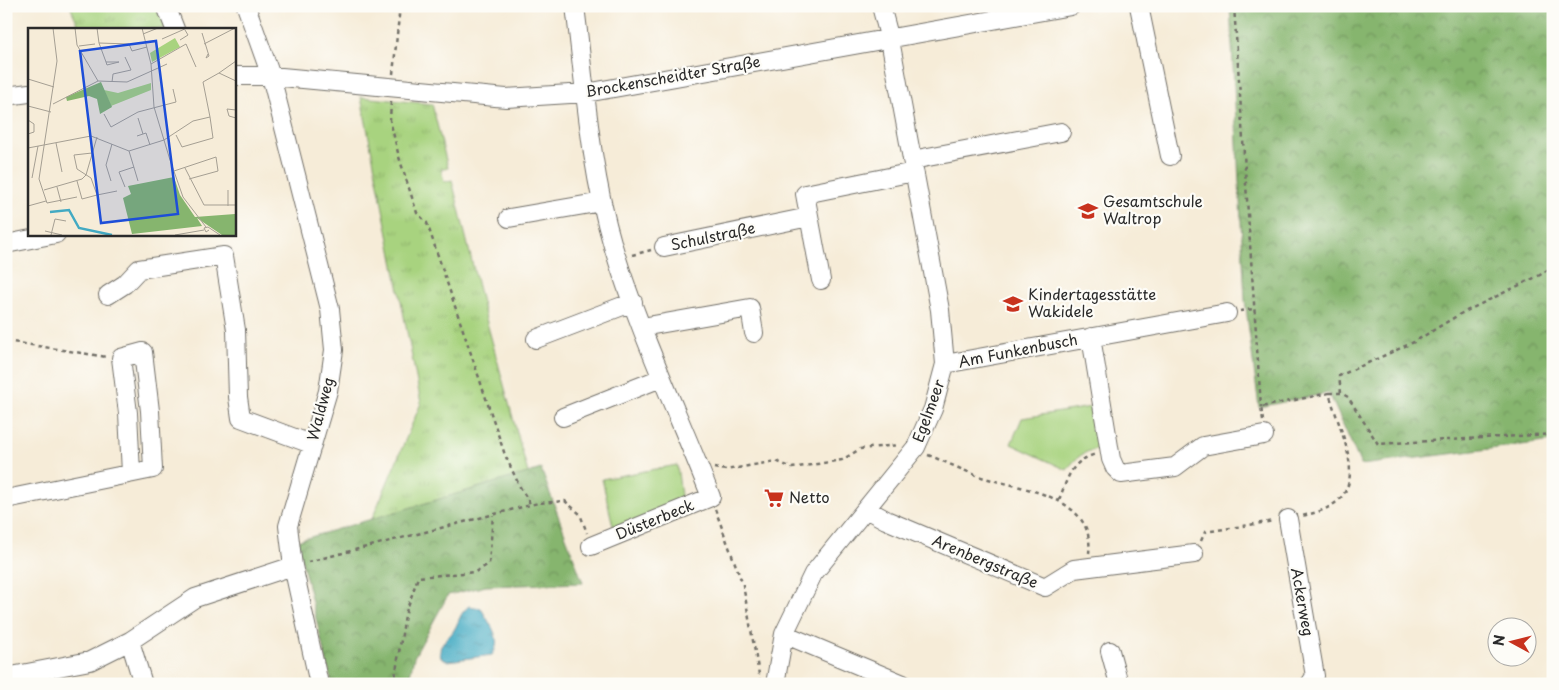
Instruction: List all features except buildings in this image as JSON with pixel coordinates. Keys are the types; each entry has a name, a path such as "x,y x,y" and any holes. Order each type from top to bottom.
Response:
{"street":[{"path":"166,6 174,28"},
{"path":"246,6 272,76"},
{"name":"Düsterbeck","path":"575,6 594,168 617,258 661,378 711,497 591,546"},
{"name":"Egelmeer","path":"775,684 784,634 813,574 916,447 933,409 945,364 940,310 882,6"},
{"name":"Brockenscheidter Straße","path":"235,76 272,76 506,98 586,93 890,40 1071,6"},
{"path":"1139,6 1170,156"},
{"name":"Waldweg","path":"272,76 330,309 334,350 328,391 288,526 293,566 319,684"},
{"path":"6,96 28,93"},
{"path":"820,280 805,194 913,166 1062,132"},
{"path":"509,218 602,202"},
{"name":"Schulstraße","path":"664,247 809,217"},
{"path":"6,244 51,235"},
{"path":"108,295 124,284 139,269 224,256 236,330 238,397 241,418 311,444"},
{"path":"536,339 633,302"},
{"path":"642,327 750,308 754,333"},
{"name":"Am Funkenbusch","path":"945,364 1227,313"},
{"name":"Am Funkenbusch","path":"1091,337 1112,464 1118,471 1130,474 1175,467 1203,446 1264,435"},
{"path":"6,499 153,469 150,411 143,352 121,358"},
{"path":"563,417 661,378"},
{"name":"Arenbergstraße","path":"866,509 886,520 1045,587 1074,569 1194,554"},
{"name":"Ackerweg","path":"1288,519 1315,676 1310,684"},
{"path":"6,677 90,661 130,641 195,598 293,566"},
{"path":"784,634 903,684"},
{"path":"130,641 143,684"},
{"path":"1110,651 1119,684"}],"path":[{"path":"400,6 390,120 399,157 416,213 427,224 505,455 520,487 532,505"},
{"path":"1234,6 1264,435"},
{"name":"Schulstraße","path":"617,258 664,247"},
{"path":"1341,393 1339,376 1414,342 1460,314 1540,275 1553,266"},
{"path":"6,341 103,357 121,358"},
{"path":"1261,406 1329,393 1341,393 1348,397 1378,444 1553,434"},
{"path":"1194,554 1206,532 1318,513 1342,500 1349,488 1351,468 1329,393"},
{"path":"700,470 708,467 726,470 776,462 792,468 842,460 860,449 904,445 916,447 927,455 992,480 1029,488 1059,500 1085,525 1090,542 1088,567"},
{"path":"1059,500 1068,476 1082,458 1110,452"},
{"path":"711,497 743,585 761,684"},
{"path":"293,566 532,505 565,501 580,514 591,546"},
{"path":"394,684 405,615 418,577 475,572 489,564 493,515"}],"green space":[{"path":"70,6 162,6 171,28 80,28"},
{"path":"1230,6 1553,6 1553,441 1361,465 1329,393 1259,407 1245,300"},
{"path":"361,97 432,104 448,168 441,169 444,182 452,180 486,319 528,473 372,519 421,403"},
{"path":"1091,407 1099,448 1080,456 1067,470 1011,444 1022,418"},
{"path":"677,465 682,503 614,530 602,479"},
{"path":"541,469 583,583 486,586 448,595 414,657 408,684 332,684 297,541"}],"water":[{"path":"469,606 481,608 496,637 495,649 492,655 448,661 441,657 440,648 454,630 461,614"}],"place":[{"name":"Gesamtschule Waltrop","path":"1088,211"},
{"name":"Kindertagesstätte Wakidele","path":"1013,304"},
{"name":"Netto","path":"774,498"}]}
